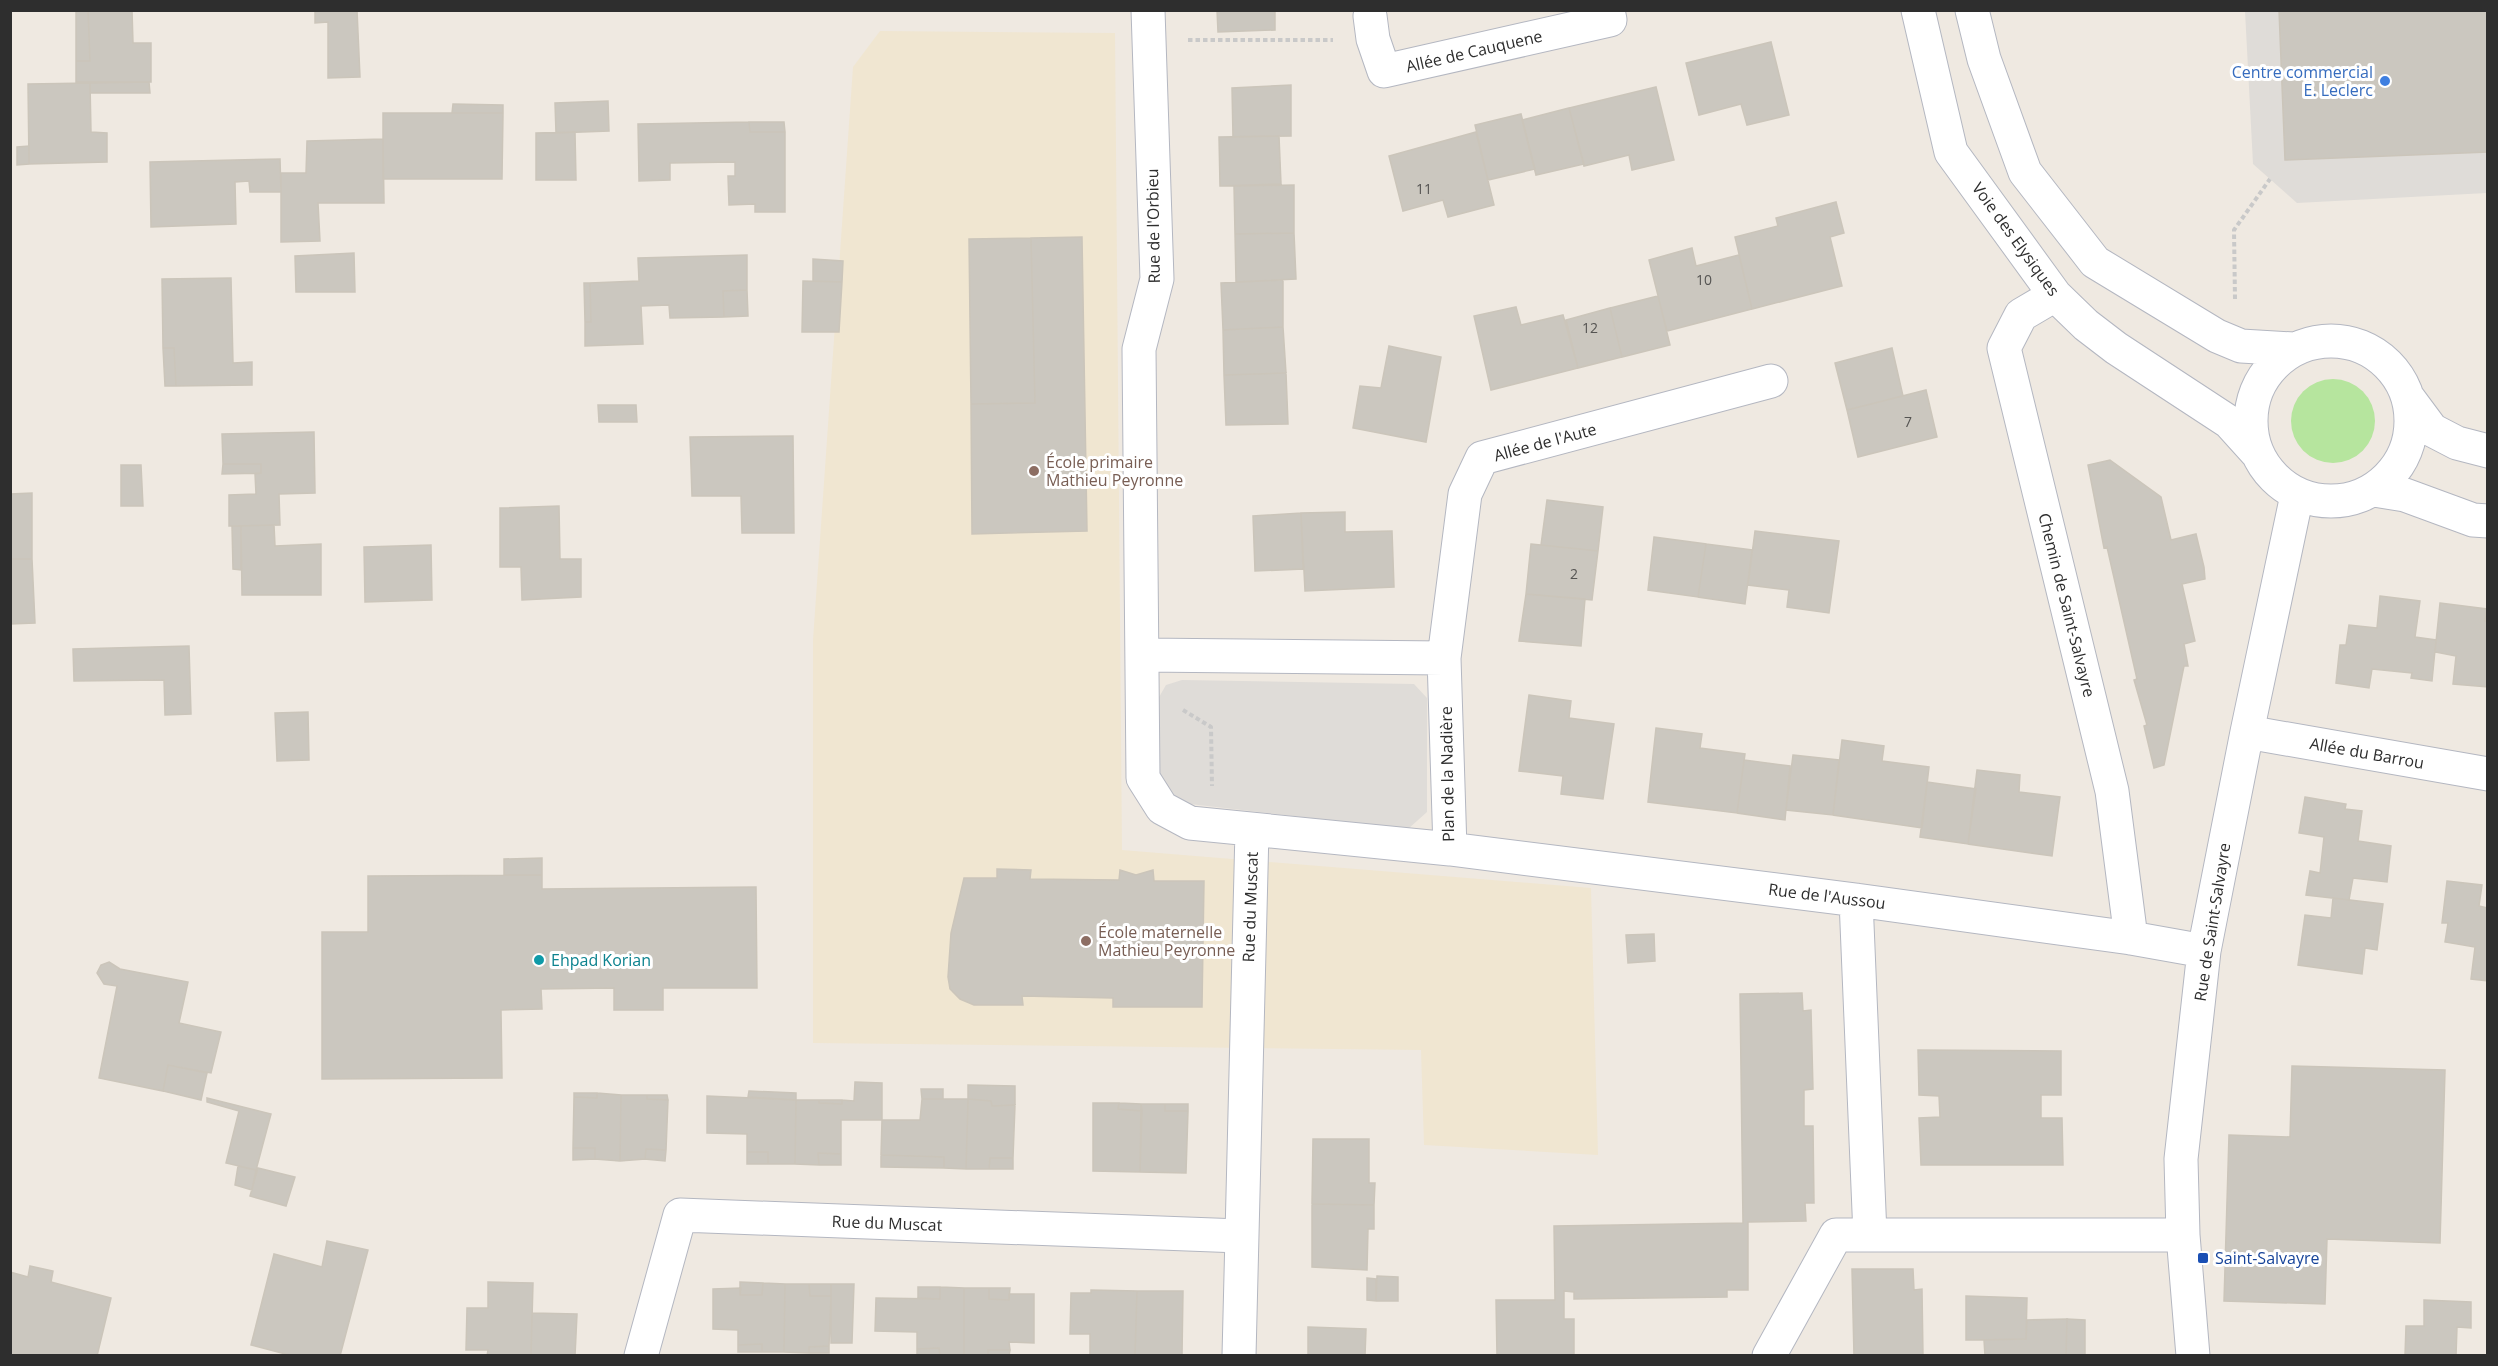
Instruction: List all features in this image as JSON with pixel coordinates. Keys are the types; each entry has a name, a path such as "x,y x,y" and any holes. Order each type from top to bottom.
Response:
{"street":[{"name":"Allée de Cauquene","path":"1371,28 1384,71 1610,20 1608,10"},
{"name":"Voie des Elysiques","path":"1918,10 1952,152 2055,295 2086,325 2116,348 2229,422 2257,453"},
{"path":"1971,10 1984,59 2025,172 2095,262 2217,336 2241,346 2294,350"},
{"name":"Rue de l'Orbieu","path":"1142,655 1140,349 1157,279 1148,26"},
{"name":"Chemin de Saint-Salvayre","path":"2055,295 2021,315 2004,348 2112,791 2131,938"},
{"path":"2320,341 2342,341 2365,347 2384,360 2402,382 2409,399 2412,418 2408,449 2393,474 2374,490 2348,501 2315,501 2285,488 2269,473 2257,453 2251,432 2252,409 2260,382 2273,365 2294,350 2320,341"},
{"name":"Allée de l'Aute","path":"1444,658 1465,494 1482,458 1771,381"},
{"path":"2409,399 2432,430 2457,443 2487,451"},
{"path":"2374,490 2405,495 2464,517 2487,521"},
{"name":"Rue de Saint-Salvayre","path":"2193,1356 2183,1235 2181,1159 2204,951 2297,495"},
{"path":"1142,655 1444,658"},
{"name":"Plan de la Nadière","path":"1142,655 1143,778 1162,808 1190,823 1450,849 1444,658"},
{"name":"Allée du Barrou","path":"2247,732 2487,774"},
{"name":"Rue du Muscat","path":"1239,1356 1240,1236 1252,830"},
{"name":"Rue de l'Aussou","path":"1450,849 1856,900 2131,938 2204,951"},
{"path":"1856,900 1870,1235"},
{"name":"Rue du Muscat","path":"641,1356 680,1215 1240,1236"},
{"path":"1769,1356 1836,1235 2183,1235"}],"path":[{"path":"1148,26 1371,28"},
{"path":"1143,691 1160,696 1211,727 1212,825"}],"shaded area":[{"path":"2245,11 2279,11 2285,160 2487,152 2487,193 2297,203 2253,164"},
{"path":"880,31 1115,33 1122,850 1591,888 1598,1155 1424,1145 1421,1050 813,1043 813,640 853,67"},
{"path":"1182,680 1414,684 1427,698 1427,812 1408,829 1190,804 1171,796 1158,782 1151,711 1166,685"}],"green space":[{"path":"2333,379 2349,382 2363,391 2372,405 2375,421 2372,437 2363,451 2349,460 2333,463 2317,460 2303,451 2294,437 2291,421 2294,405 2303,391 2317,382"}],"building":[{"path":"76,10 88,10 90,61 76,61"},
{"path":"88,10 132,10 133,43 151,43 151,82 76,82 76,61 90,61"},
{"path":"315,10 357,10 360,77 328,78 328,22 315,23"},
{"path":"1217,10 1275,10 1275,30 1218,32"},
{"name":"Centre commercial E. Leclerc","path":"2279,10 2488,10 2488,152 2285,160"},
{"path":"1771,42 1789,115 1747,125 1741,104 1699,115 1686,63"},
{"path":"149,82 150,93 90,93 90,83"},
{"path":"90,83 91,132 107,133 107,162 29,164 28,84"},
{"path":"1291,85 1291,136 1233,137 1232,88"},
{"path":"1656,87 1674,160 1632,170 1629,155 1584,166 1569,108"},
{"path":"608,101 609,131 556,133 555,103"},
{"path":"453,104 503,105 503,113 452,113"},
{"path":"1569,108 1584,164 1536,175 1522,120"},
{"path":"383,113 503,113 502,179 383,179"},
{"path":"1521,114 1535,169 1488,180 1475,125"},
{"path":"749,122 750,132 785,132 785,212 755,212 755,204 729,205 728,176 735,176 735,162 670,163 670,180 639,181 638,124"},
{"path":"749,122 784,122 785,132 750,132"},
{"path":"575,132 576,180 536,180 536,133"},
{"path":"1476,132 1494,205 1448,217 1443,200 1403,211 1389,156"},
{"path":"1279,136 1281,184 1220,186 1219,137"},
{"path":"383,139 384,203 318,203 320,241 281,242 281,173 306,173 307,141"},
{"path":"29,146 29,164 17,165 17,147"},
{"path":"280,159 281,192 250,192 249,181 235,182 236,224 151,227 150,162"},
{"path":"1294,185 1294,233 1235,234 1234,186"},
{"path":"1836,202 1844,233 1830,237 1842,286 1752,309 1735,237 1778,226 1776,218"},
{"path":"1294,233 1296,279 1236,282 1235,234"},
{"path":"1082,237 1087,531 972,534 971,404 1035,403 1031,238"},
{"path":"1031,238 1035,403 971,404 969,239"},
{"path":"1692,248 1696,266 1739,255 1752,309 1667,331 1649,260"},
{"path":"354,253 355,292 296,292 295,256"},
{"path":"747,255 747,290 723,291 724,317 670,318 669,305 641,306 643,344 585,346 585,322 591,322 590,283 639,281 638,258"},
{"path":"813,259 843,261 842,282 813,281"},
{"path":"231,278 233,363 252,362 252,385 176,386 174,348 163,348 162,279"},
{"path":"1283,280 1283,327 1223,330 1221,283"},
{"path":"803,281 842,282 839,332 802,332"},
{"path":"584,283 590,283 591,322 585,322"},
{"path":"747,290 748,316 724,317 723,291"},
{"path":"1658,296 1670,345 1622,357 1610,308"},
{"path":"1516,307 1521,325 1563,315 1578,368 1491,390 1474,316"},
{"path":"1610,308 1622,357 1578,368 1566,320"},
{"path":"1283,327 1286,373 1224,375 1223,330"},
{"path":"1389,346 1441,357 1426,442 1353,428 1360,386 1381,388"},
{"path":"163,348 174,348 176,386 165,386"},
{"path":"1892,348 1903,396 1847,410 1835,363"},
{"path":"1286,373 1288,424 1226,425 1224,375"},
{"path":"1926,390 1937,437 1858,457 1847,410"},
{"path":"598,405 636,405 637,422 599,422"},
{"path":"314,432 315,493 279,494 280,525 229,526 229,495 256,494 255,474 261,473 261,464 223,464 222,434"},
{"path":"793,436 794,533 742,533 741,496 692,496 690,437"},
{"path":"2110,460 2161,497 2171,540 2196,534 2204,567 2205,579 2182,584 2195,641 2184,644 2188,666 2184,666 2164,765 2154,768 2144,726 2147,725 2134,680 2137,679 2107,547 2104,548 2088,465"},
{"path":"223,464 261,464 261,473 222,474"},
{"path":"121,465 141,465 143,506 121,506"},
{"path":"32,493 32,559 10,559 10,494"},
{"path":"1547,500 1603,507 1598,551 1541,545"},
{"path":"559,506 560,559 581,559 581,597 522,600 521,567 500,567 500,508"},
{"path":"1345,512 1345,532 1392,531 1394,587 1305,591 1301,513"},
{"path":"1301,513 1303,569 1255,571 1253,516"},
{"path":"274,525 275,546 321,544 321,595 242,595 241,526"},
{"path":"232,526 241,526 241,570 233,569"},
{"path":"1755,531 1839,541 1829,613 1787,607 1789,590 1748,585"},
{"path":"1654,537 1706,544 1698,597 1648,590"},
{"path":"1531,544 1598,551 1592,600 1526,594"},
{"path":"1706,544 1752,550 1745,604 1698,597"},
{"path":"431,545 432,600 365,602 364,547"},
{"path":"10,559 32,559 35,623 10,624"},
{"path":"1526,594 1585,599 1581,646 1519,641"},
{"path":"2380,596 2420,601 2415,637 2436,640 2432,681 2411,678 2412,673 2372,669 2369,688 2336,683 2340,645 2346,645 2349,625 2377,628"},
{"path":"2440,603 2487,609 2485,621 2488,621 2488,687 2453,684 2456,656 2435,652"},
{"path":"189,646 191,714 165,715 164,680 74,681 73,649"},
{"path":"1529,695 1571,701 1569,718 1614,724 1603,799 1561,794 1563,776 1519,771"},
{"path":"308,712 309,760 277,761 275,713"},
{"path":"1656,728 1702,734 1700,748 1745,754 1737,813 1648,802"},
{"path":"1842,740 1884,746 1882,761 1929,767 1922,828 1833,815"},
{"path":"1793,755 1839,760 1833,815 1786,810"},
{"path":"1744,760 1790,766 1785,820 1737,813"},
{"path":"1977,770 2020,775 2019,792 2060,797 2052,856 1968,844"},
{"path":"1927,782 1976,789 1968,844 1920,837"},
{"path":"2305,797 2346,804 2345,809 2362,811 2358,841 2391,846 2387,882 2353,878 2349,900 2306,895 2310,871 2320,873 2324,837 2299,833"},
{"path":"542,858 542,875 504,875 504,859"},
{"path":"997,869 1031,870 1030,879 1119,880 1120,870 1136,875 1153,870 1154,881 1204,881 1202,1007 1113,1007 1113,998 1022,996 1023,1005 974,1005 960,999 950,989 948,977 951,933 964,878 997,878"},
{"name":"Ehpad Korian","path":"542,875 542,889 756,887 757,988 663,988 663,1010 614,1010 614,988 541,989 542,1009 501,1010 502,1078 322,1079 322,932 368,932 368,876"},
{"path":"2447,881 2482,885 2479,906 2488,908 2488,981 2471,979 2475,947 2445,942 2448,923 2442,923"},
{"path":"2333,898 2383,904 2377,950 2365,948 2362,974 2298,965 2305,915 2331,918"},
{"path":"1654,934 1655,961 1628,963 1626,935"},
{"path":"109,962 120,969 188,982 179,1023 221,1032 211,1073 168,1065 163,1091 99,1078 117,986 104,984 97,973 101,965"},
{"path":"1802,993 1803,1011 1811,1010 1813,1089 1804,1090 1804,1126 1813,1126 1814,1203 1805,1203 1806,1221 1748,1222 1748,1290 1727,1290 1727,1297 1574,1299 1574,1292 1564,1291 1564,1319 1574,1319 1574,1356 1497,1356 1496,1300 1555,1300 1554,1226 1743,1223 1740,994"},
{"path":"1918,1050 2061,1051 2061,1095 2041,1095 2041,1118 2062,1118 2063,1165 1921,1165 1919,1118 1940,1117 1939,1096 1919,1095"},
{"path":"168,1065 207,1073 201,1100 163,1091"},
{"path":"2292,1066 2445,1070 2440,1243 2327,1239 2325,1304 2224,1301 2229,1135 2290,1137"},
{"path":"855,1082 882,1083 882,1120 841,1120 841,1154 818,1153 819,1165 795,1164 796,1100 819,1100 819,1103 842,1104 842,1100 854,1101"},
{"path":"968,1085 1015,1086 1015,1105 992,1106 991,1101 968,1099"},
{"path":"921,1089 943,1089 943,1099 922,1099"},
{"path":"749,1091 796,1093 796,1100 748,1097"},
{"path":"574,1093 597,1093 597,1098 574,1097"},
{"path":"597,1093 621,1095 620,1161 595,1159 595,1148 573,1148 574,1097 597,1098"},
{"path":"621,1095 647,1095 647,1099 668,1100 666,1150 646,1149 645,1159 620,1161"},
{"path":"647,1095 667,1095 668,1100 647,1099"},
{"path":"707,1096 796,1100 795,1164 768,1164 768,1152 747,1152 747,1134 707,1133"},
{"path":"207,1098 271,1114 256,1170 226,1163 239,1111 207,1102"},
{"path":"922,1099 968,1099 966,1169 944,1168 944,1157 881,1155 882,1120 920,1120"},
{"path":"968,1099 991,1101 992,1106 1015,1105 1013,1158 990,1158 989,1169 966,1169"},
{"path":"819,1100 842,1100 842,1104 819,1103"},
{"path":"1093,1103 1119,1103 1118,1109 1142,1111 1140,1172 1093,1171"},
{"path":"1119,1103 1141,1104 1142,1111 1118,1109"},
{"path":"1141,1104 1165,1104 1165,1111 1188,1111 1186,1173 1140,1172"},
{"path":"1165,1104 1188,1104 1188,1111 1165,1111"},
{"path":"1313,1139 1369,1139 1369,1183 1375,1183 1374,1205 1312,1204"},
{"path":"573,1148 595,1148 595,1159 573,1160"},
{"path":"646,1149 666,1150 665,1161 645,1159"},
{"path":"747,1152 768,1152 768,1164 747,1164"},
{"path":"818,1153 841,1154 841,1165 819,1165"},
{"path":"881,1155 944,1157 944,1168 881,1167"},
{"path":"990,1158 1013,1158 1013,1169 989,1169"},
{"path":"238,1166 256,1170 252,1190 235,1185"},
{"path":"258,1168 295,1177 286,1206 250,1196"},
{"path":"1312,1204 1374,1205 1374,1229 1368,1229 1367,1270 1312,1267"},
{"path":"327,1241 368,1250 340,1356 293,1356 251,1345 274,1254 322,1267"},
{"path":"30,1266 53,1271 51,1282 111,1298 97,1356 10,1356 10,1272 28,1277"},
{"path":"1852,1269 1913,1269 1914,1290 1922,1289 1923,1356 1854,1356"},
{"path":"1377,1276 1398,1277 1398,1301 1376,1301"},
{"path":"1367,1278 1376,1279 1376,1301 1367,1300"},
{"path":"488,1282 533,1283 531,1356 487,1356 488,1350 466,1350 467,1308 488,1308"},
{"path":"740,1282 763,1283 762,1295 740,1295"},
{"path":"763,1283 785,1284 784,1352 762,1352 762,1344 738,1345 738,1330 713,1329 713,1289 741,1288 740,1295 762,1295"},
{"path":"785,1284 809,1284 810,1296 831,1296 829,1346 809,1347 809,1353 784,1352"},
{"path":"809,1284 831,1284 831,1296 810,1296"},
{"path":"831,1284 854,1284 852,1343 831,1343"},
{"path":"918,1287 940,1287 940,1299 918,1298"},
{"path":"940,1287 964,1288 964,1356 940,1356 939,1348 917,1349 917,1332 875,1331 876,1298 940,1299"},
{"path":"964,1288 989,1288 989,1299 1009,1300 1009,1294 1034,1294 1034,1343 1009,1342 1010,1350 988,1350 988,1356 964,1356"},
{"path":"989,1288 1010,1288 1009,1300 989,1299"},
{"path":"1091,1290 1137,1291 1135,1356 1090,1356 1090,1334 1070,1334 1071,1293 1091,1293"},
{"path":"1137,1291 1183,1291 1182,1356 1135,1356"},
{"path":"1966,1296 2027,1298 2026,1339 1966,1340"},
{"path":"2424,1300 2471,1302 2471,1328 2457,1327 2456,1356 2405,1356 2406,1326 2424,1326"},
{"path":"532,1313 577,1314 575,1356 531,1356"},
{"path":"2067,1319 2066,1356 1985,1356 1984,1340 2026,1339 2027,1320"},
{"path":"2067,1319 2085,1320 2085,1356 2066,1356"},
{"path":"1308,1327 1366,1329 1365,1356 1308,1356"},
{"path":"762,1344 762,1352 738,1352 738,1345"},
{"path":"829,1346 829,1353 809,1353 809,1347"},
{"path":"939,1348 940,1356 917,1355 917,1349"},
{"path":"988,1350 1010,1350 1009,1356 988,1356"}],"place":[{"name":"Centre commercial E. Leclerc","path":"2385,81"},
{"name":"École primaire Mathieu Peyronne","path":"1034,471"},
{"name":"École maternelle Mathieu Peyronne","path":"1086,941"},
{"name":"Ehpad Korian","path":"539,960"},
{"name":"Saint-Salvayre","path":"2203,1258"}]}
